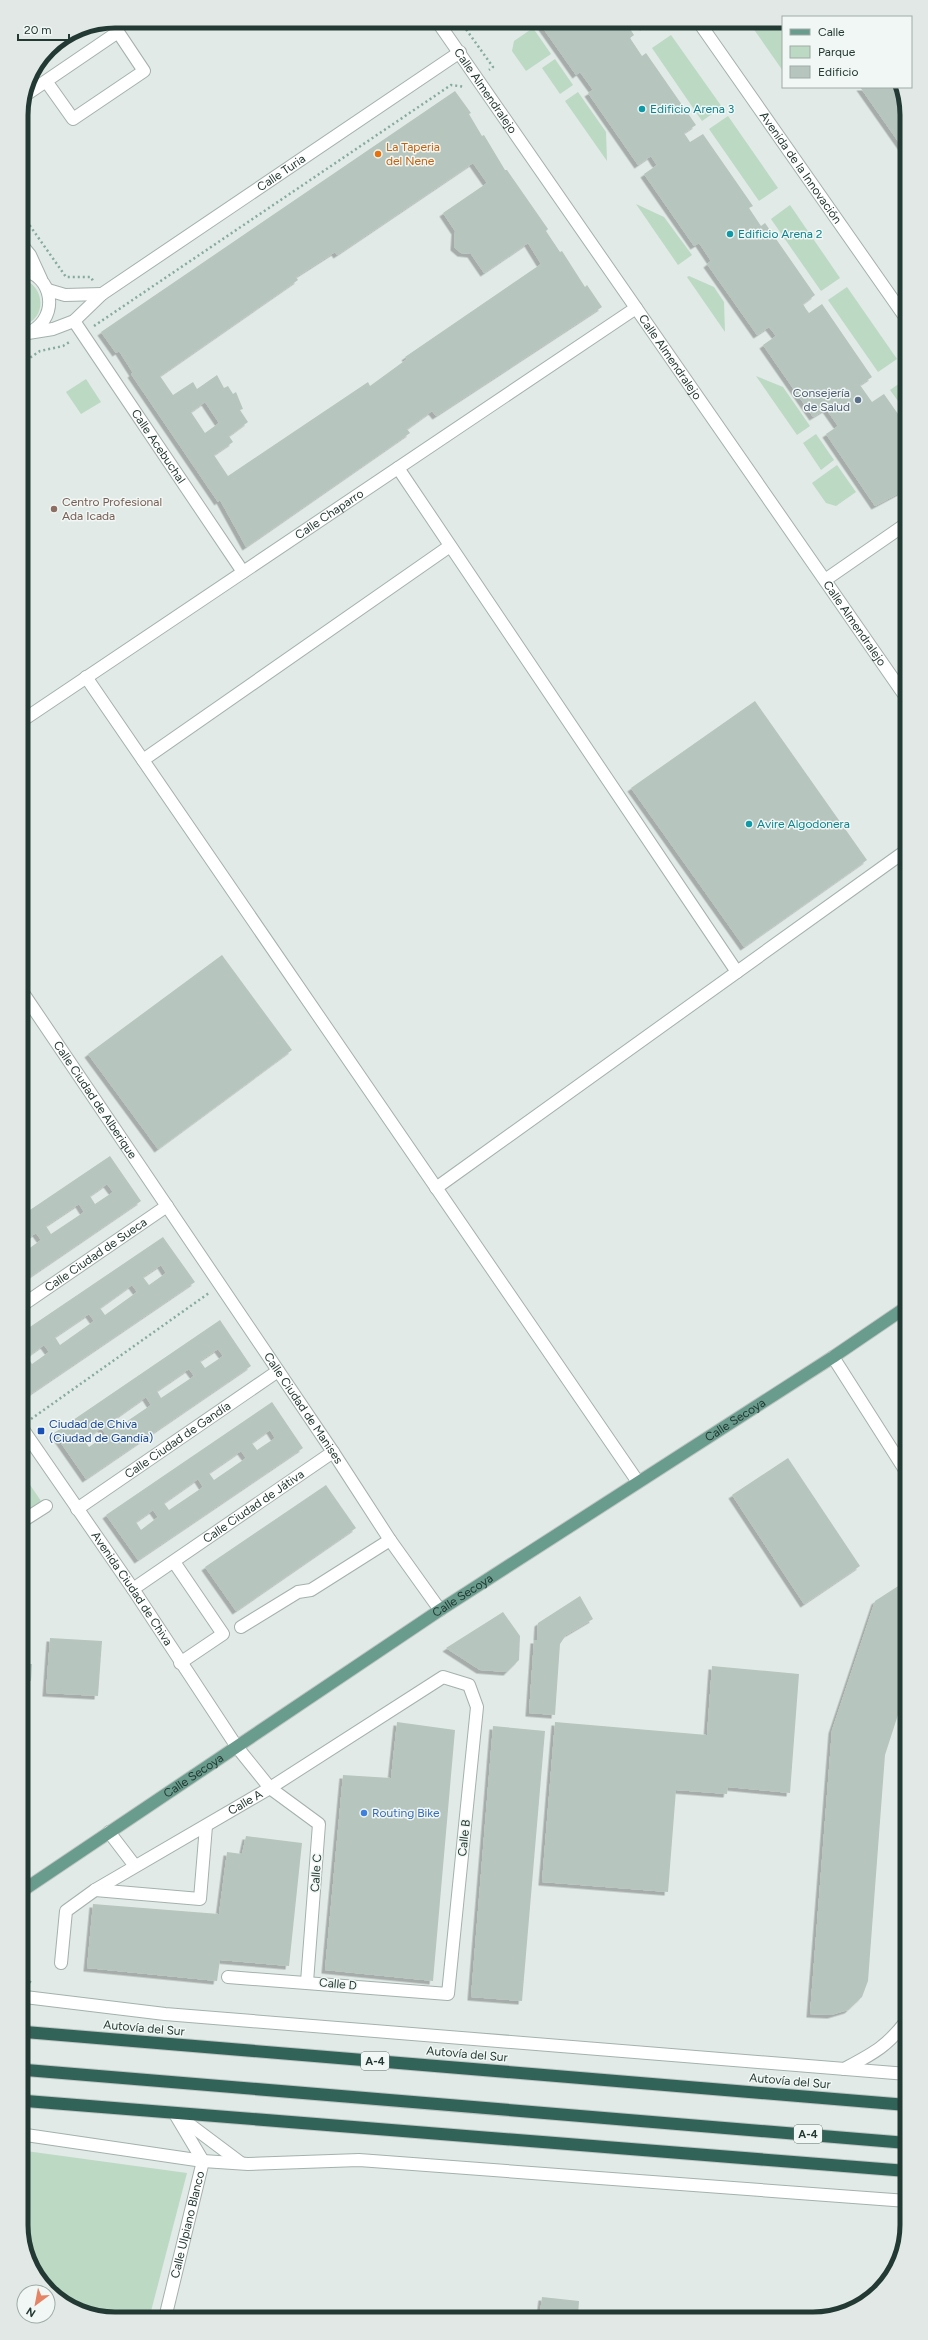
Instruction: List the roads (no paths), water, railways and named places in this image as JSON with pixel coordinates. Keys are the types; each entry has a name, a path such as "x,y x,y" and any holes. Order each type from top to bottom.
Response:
{"highway":[{"name":"Autovía del Sur","path":"28,2032 900,2104"},
{"name":"A-4","path":"28,2070 900,2142"},
{"path":"28,2101 900,2170"}],"main road":[{"name":"Calle Secoya","path":"28,1887 440,1610 833,1357 900,1311"}],"street":[{"name":"Calle Almendralejo","path":"444,28 636,308 900,687"},
{"name":"Avenida de la Innovación","path":"703,28 900,310"},
{"path":"32,91 46,81 118,32 144,71 73,119 46,81"},
{"name":"Calle Turia","path":"28,333 53,329 74,321 102,294 460,52"},
{"path":"28,252 45,286 50,302 48,314 42,324 28,332"},
{"path":"28,272 32,273 45,286 65,295 102,294"},
{"name":"Calle Chaparro","path":"28,716 636,308"},
{"name":"Calle Acebuchal","path":"74,321 243,572"},
{"path":"398,468 737,972"},
{"path":"825,580 900,528"},
{"path":"143,760 450,546"},
{"path":"86,677 638,1482"},
{"path":"436,1188 900,855"},
{"name":"Calle Ciudad de Alberique","path":"28,1000 167,1206"},
{"name":"Calle Ciudad de Sueca","path":"28,1301 167,1206"},
{"name":"Calle Ciudad de Manises","path":"167,1206 333,1452 390,1540 440,1610"},
{"path":"833,1357 900,1462"},
{"name":"Calle Ciudad de Gandía","path":"77,1509 278,1371"},
{"name":"Avenida Ciudad de Chiva","path":"28,1437 133,1590 237,1747 270,1788"},
{"name":"Calle Ciudad de Játiva","path":"133,1590 333,1452"},
{"path":"28,1517 46,1506"},
{"path":"241,1627 298,1592 311,1590 390,1540"},
{"path":"174,1562 223,1634 180,1663"},
{"name":"Calle A","path":"61,1963 66,1911 95,1890 270,1788 443,1677 469,1685"},
{"name":"Calle B","path":"448,1994 477,1708 469,1685"},
{"name":"Calle C","path":"270,1788 319,1824 307,1982"},
{"path":"95,1890 200,1899 206,1826"},
{"path":"109,1832 135,1866"},
{"name":"Calle D","path":"228,1977 448,1994"},
{"path":"28,1997 173,2014 900,2073"},
{"path":"844,2069 873,2054 892,2040 900,2029"},
{"path":"175,2114 241,2163"},
{"name":"Calle Ulpiano Blanco","path":"166,2312 203,2161 175,2114"},
{"path":"28,2135 203,2161 241,2163 359,2160 900,2200"}],"place":[{"name":"Edificio Arena 3","path":"642,109"},
{"name":"La Taperia del Nene","path":"378,154"},
{"name":"Edificio Arena 2","path":"730,234"},
{"name":"Consejería de Salud","path":"858,400"},
{"name":"Centro Profesional Ada Icada","path":"54,509"},
{"name":"Avire Algodonera","path":"749,824"},
{"name":"Ciudad de Chiva (Ciudad de Gandía)","path":"41,1431"},
{"name":"Routing Bike","path":"364,1813"}]}
